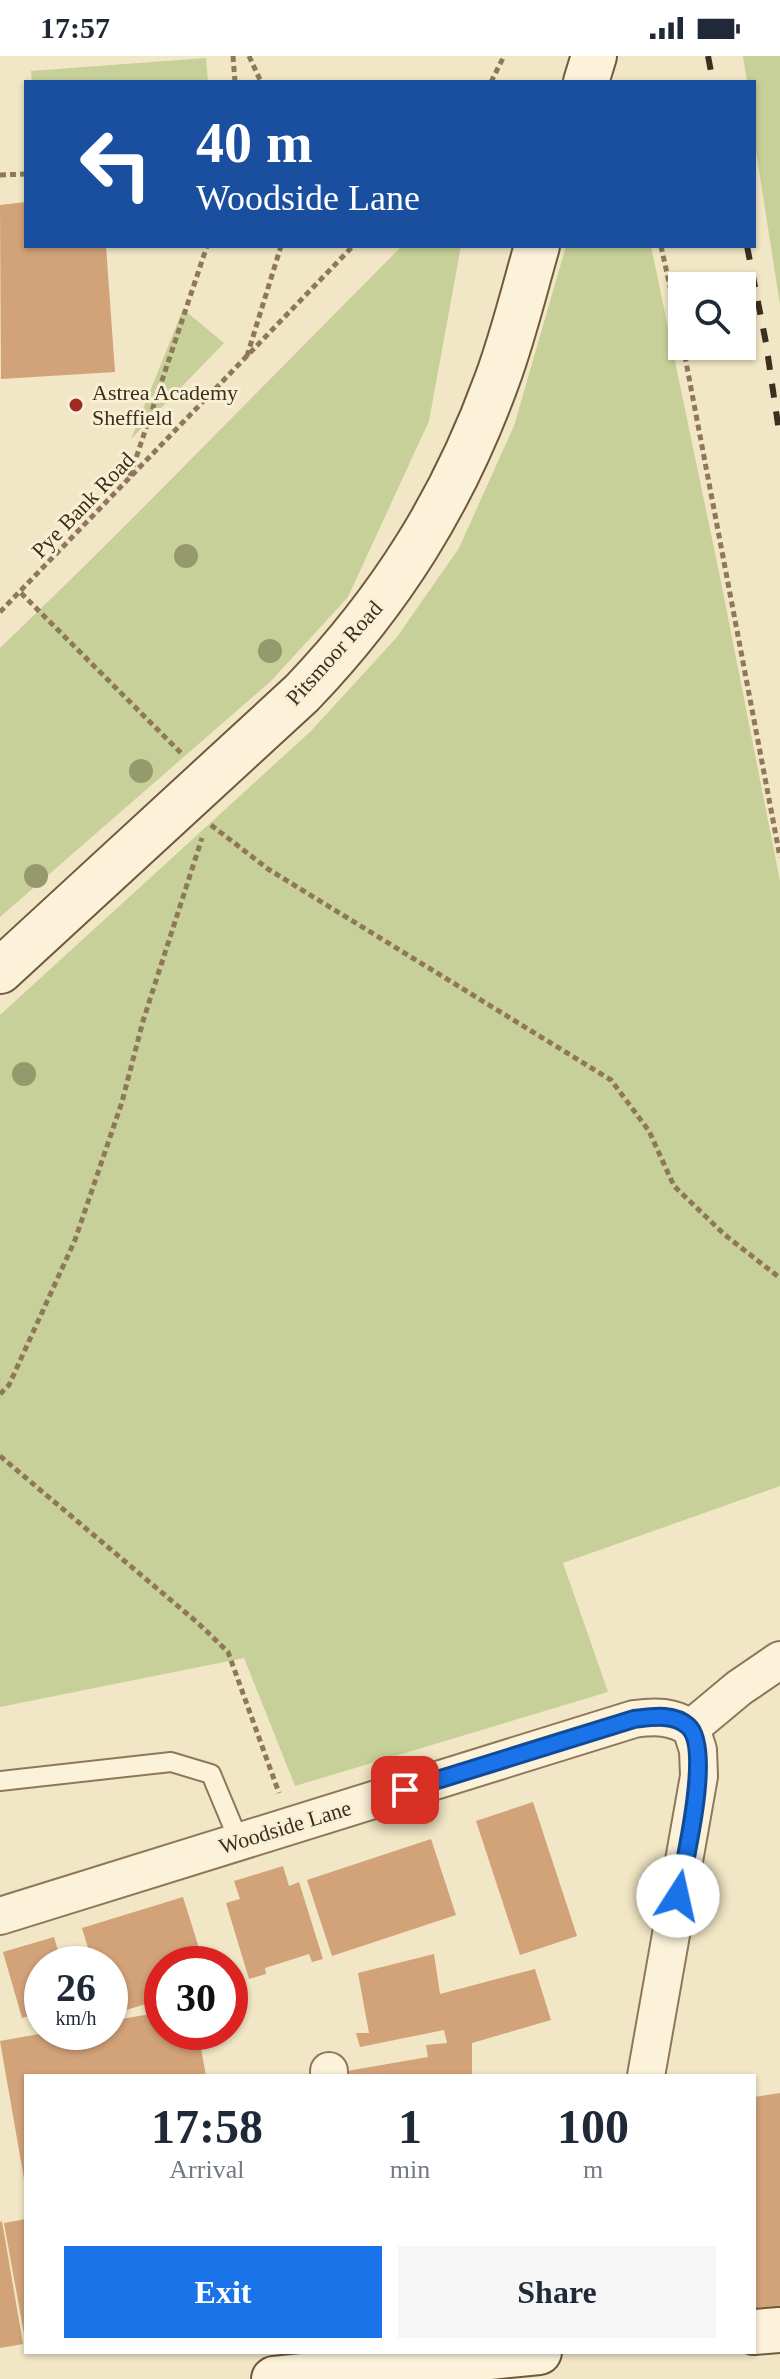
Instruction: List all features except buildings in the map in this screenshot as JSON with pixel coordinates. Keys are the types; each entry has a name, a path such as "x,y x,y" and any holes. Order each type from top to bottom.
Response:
{"street":[{"path":"587,80 594,56"},
{"name":"Pitsmoor Road","path":"0,971 302,693 339,654 387,592 431,526 464,461 498,377 536,248"},
{"path":"646,2074 699,1776 698,1750 691,1728 739,1688 780,1660"},
{"name":"Woodside Lane","path":"0,1916 634,1719 658,1716 679,1720 691,1728"},
{"path":"756,2332 780,2330"},
{"path":"274,2379 357,2360 464,2369 530,2354"}],"lane":[{"path":"0,1781 171,1762 211,1774 239,1841"}],"path":[{"path":"233,56 235,80"},
{"path":"249,56 260,80"},
{"path":"492,80 504,56"},
{"path":"0,175 24,174"},
{"path":"129,480 206,248"},
{"path":"246,357 280,248"},
{"name":"Pye Bank Road","path":"0,612 351,248"},
{"path":"661,248 668,278"},
{"path":"685,360 780,857"},
{"path":"21,593 207,780"},
{"path":"0,1394 9,1385 75,1240 122,1102 143,1021 208,822 268,869 611,1080 649,1131 674,1186 725,1235 780,1278"},
{"path":"0,1456 198,1623 228,1652 290,1826"}],"green space":[{"path":"743,56 780,56 780,305 756,151 756,80 747,80"},
{"path":"206,58 208,80 32,80 31,71"},
{"path":"400,248 461,248 429,421 348,597 271,681 0,917 0,648"},
{"path":"565,248 651,248 668,328 668,360 675,360 780,881 780,1486 563,1563 608,1692 295,1786 244,1658 0,1707 0,1015 311,731 397,637 459,548 514,426"},
{"path":"183,309 224,343 131,439"}],"railway":[{"path":"708,56 713,80"},
{"path":"747,248 780,438"}],"place":[{"name":"Astrea Academy Sheffield","path":"76,405"}],"route":[{"path":"405,1790 634,1719 658,1716 679,1720 691,1728 698,1750 699,1776 678,1896"}]}
